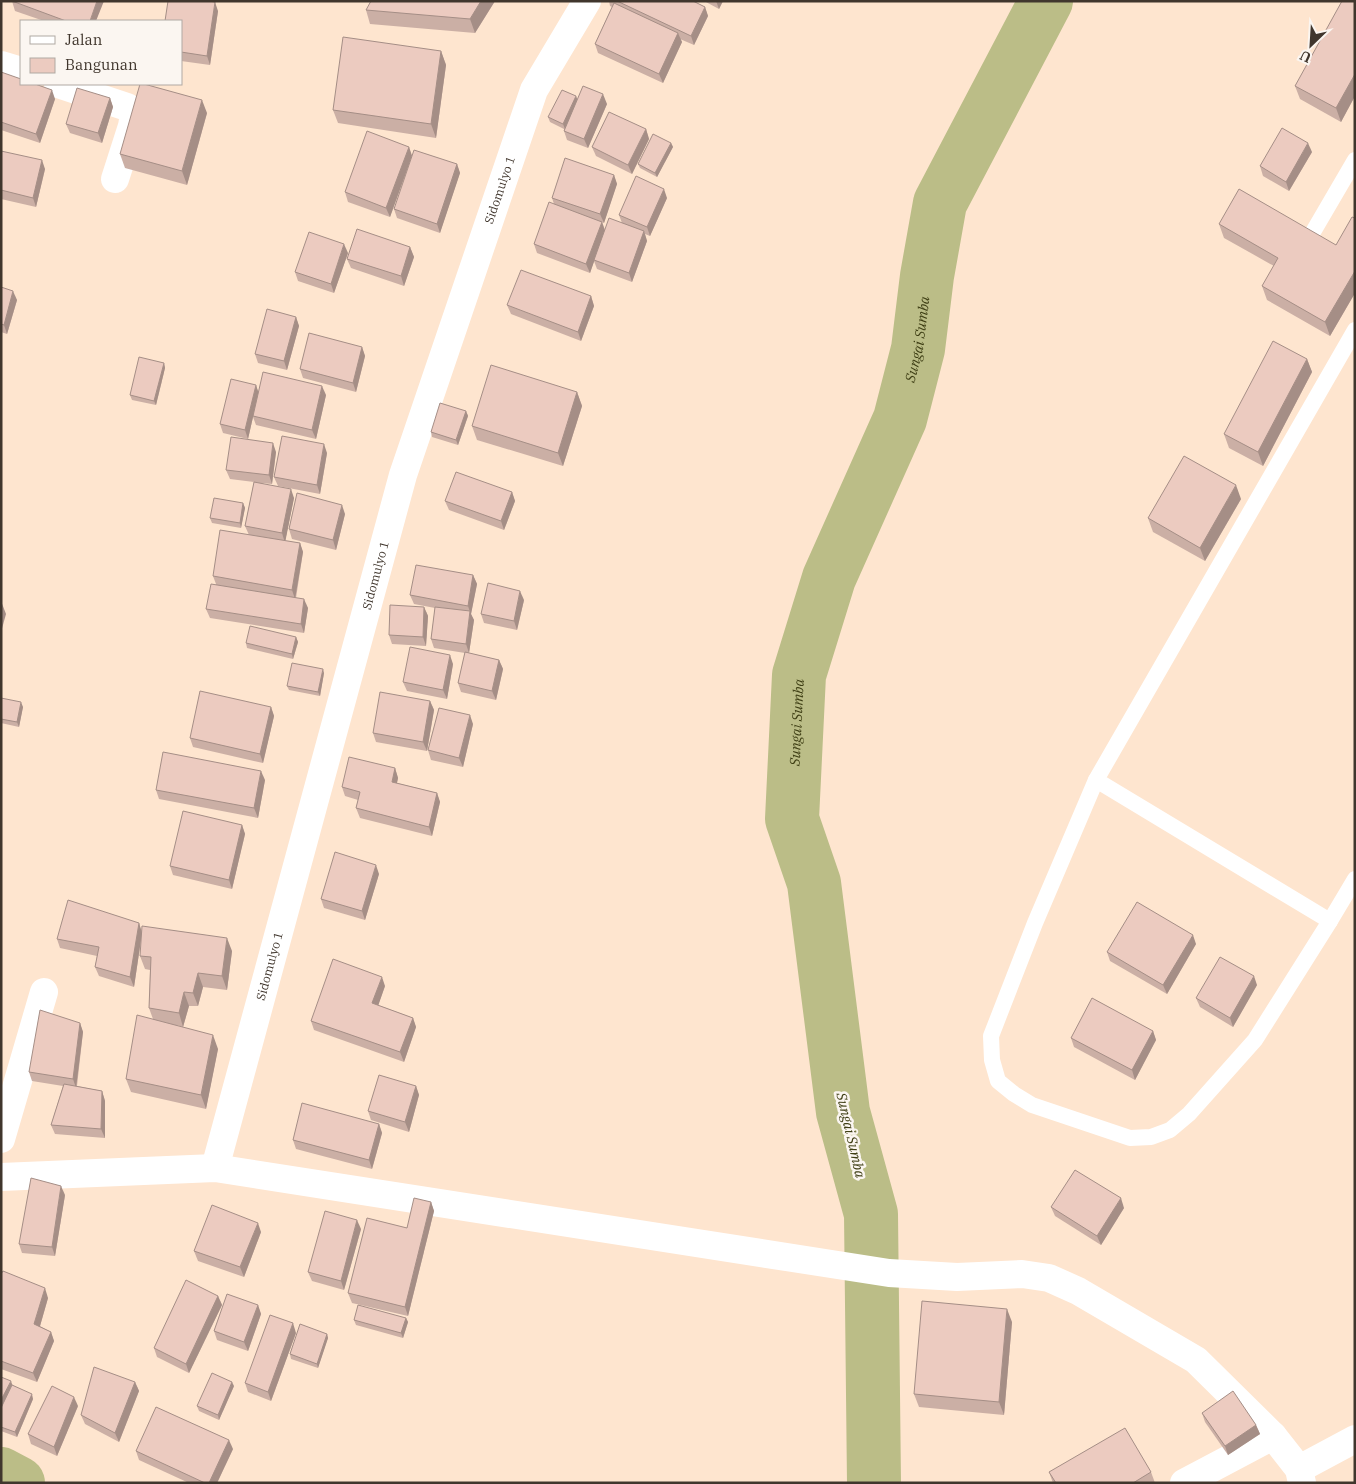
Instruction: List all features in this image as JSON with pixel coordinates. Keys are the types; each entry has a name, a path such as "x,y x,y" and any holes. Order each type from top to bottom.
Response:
{"street":[{"name":"Sidomulyo 1","path":"215,1168 403,475 534,90 587,1"},
{"path":"1,65 20,71"},
{"path":"61,85 127,107 134,114 115,178"},
{"path":"1,1139 44,992"},
{"path":"1,1177 215,1168 889,1273 958,1277 1022,1274 1049,1278 1078,1291 1134,1322 1196,1360 1273,1436 1300,1476 1355,1439"},
{"path":"1184,1483 1273,1436"}],"lane":[{"path":"1313,232 1355,160"},
{"path":"1355,330 1096,780 1035,924 991,1036 992,1060 998,1081 1032,1105 1130,1138 1151,1137 1170,1130 1189,1114 1255,1040 1355,879"},
{"path":"1096,780 1330,921"}],"building":[{"path":"12,1 97,1 90,20 63,20"},
{"path":"168,1 215,2 207,56 182,52 182,20 165,20"},
{"path":"371,1 481,1 470,19 366,10"},
{"path":"617,1 693,1 705,7 691,36"},
{"path":"1342,1 1355,1 1355,74 1336,108 1295,86"},
{"path":"614,3 678,33 659,74 595,44"},
{"path":"343,37 441,51 431,124 333,110"},
{"path":"1,72 20,79 20,85 38,85 52,90 36,134 1,122"},
{"path":"140,85 148,85 202,100 182,171 120,154"},
{"path":"583,86 603,94 584,139 564,131"},
{"path":"77,88 110,98 98,133 66,124"},
{"path":"562,90 576,96 563,124 548,117"},
{"path":"609,112 646,129 628,165 592,147"},
{"path":"1282,128 1308,143 1286,182 1260,166"},
{"path":"367,131 409,147 386,208 345,192"},
{"path":"653,134 671,143 655,173 638,164"},
{"path":"414,150 457,164 437,224 394,209"},
{"path":"1,151 42,160 33,198 1,190"},
{"path":"565,158 614,175 600,214 552,198"},
{"path":"636,176 664,189 647,227 619,215"},
{"path":"1239,189 1336,245 1352,217 1355,218 1355,271 1325,322 1262,286 1278,258 1219,224"},
{"path":"549,202 602,222 586,264 534,244"},
{"path":"609,218 644,231 629,273 594,260"},
{"path":"357,229 410,247 401,276 347,259"},
{"path":"309,232 344,244 331,284 295,272"},
{"path":"521,270 591,296 578,332 507,305"},
{"path":"1,287 13,291 4,325 1,324"},
{"path":"267,309 296,317 284,361 255,354"},
{"path":"309,333 362,347 353,383 300,369"},
{"path":"1273,341 1307,359 1258,452 1224,434"},
{"path":"139,357 164,363 154,401 130,395"},
{"path":"491,365 577,392 558,453 472,426"},
{"path":"263,372 322,386 312,430 253,416"},
{"path":"231,379 256,385 245,430 220,424"},
{"path":"440,403 466,411 456,440 431,432"},
{"path":"282,436 324,444 317,485 274,477"},
{"path":"231,437 273,443 269,475 226,470"},
{"path":"1184,456 1236,485 1200,548 1148,518"},
{"path":"456,472 512,492 501,521 445,501"},
{"path":"254,482 291,489 282,533 245,526"},
{"path":"297,493 342,505 333,540 289,529"},
{"path":"214,498 243,503 240,523 210,518"},
{"path":"220,530 300,543 292,590 213,576"},
{"path":"416,565 473,575 468,606 410,595"},
{"path":"488,583 520,591 514,621 481,614"},
{"path":"211,584 304,599 301,624 206,609"},
{"path":"390,605 424,607 423,637 389,635"},
{"path":"435,607 470,611 466,644 431,639"},
{"path":"250,626 296,637 292,654 246,643"},
{"path":"410,647 450,655 443,690 403,682"},
{"path":"465,652 499,660 492,691 458,683"},
{"path":"292,663 323,669 318,692 287,686"},
{"path":"200,691 271,707 260,754 190,738"},
{"path":"380,692 430,701 423,742 373,733"},
{"path":"1,698 21,702 17,722 1,719"},
{"path":"439,708 470,715 459,758 428,750"},
{"path":"163,752 261,771 254,808 156,790"},
{"path":"349,757 395,768 392,782 437,793 429,827 356,808 360,792 342,787"},
{"path":"183,811 242,825 229,880 170,866"},
{"path":"335,852 376,865 362,911 321,899"},
{"path":"68,900 139,923 130,977 95,967 99,947 57,939"},
{"path":"1137,902 1193,935 1163,985 1107,952"},
{"path":"142,926 227,938 222,976 198,973 193,993 184,992 179,1013 149,1008 151,957 140,956"},
{"path":"1220,957 1254,976 1230,1018 1196,998"},
{"path":"333,959 382,977 372,1003 413,1018 400,1052 311,1021"},
{"path":"1092,998 1153,1031 1132,1070 1071,1038"},
{"path":"40,1010 80,1023 73,1079 29,1072"},
{"path":"137,1015 213,1035 201,1095 126,1079"},
{"path":"379,1075 416,1086 405,1122 368,1111"},
{"path":"64,1084 102,1091 101,1129 51,1125"},
{"path":"302,1103 379,1124 369,1160 293,1140"},
{"path":"1075,1170 1121,1198 1097,1236 1051,1207"},
{"path":"31,1178 61,1186 52,1247 19,1244"},
{"path":"414,1198 431,1202 405,1307 348,1293 367,1218 407,1228"},
{"path":"212,1205 258,1223 240,1267 194,1251"},
{"path":"325,1211 357,1220 341,1281 308,1272"},
{"path":"3,1271 45,1288 34,1324 51,1332 33,1373 1,1361 1,1274"},
{"path":"186,1280 218,1296 186,1364 154,1348"},
{"path":"227,1294 258,1305 244,1342 214,1331"},
{"path":"922,1301 1007,1309 999,1402 914,1394"},
{"path":"358,1305 406,1318 401,1333 354,1320"},
{"path":"270,1315 293,1323 268,1392 245,1383"},
{"path":"300,1324 327,1334 317,1364 290,1354"},
{"path":"94,1367 135,1382 115,1433 81,1415"},
{"path":"212,1373 232,1382 218,1415 197,1406"},
{"path":"1,1377 11,1381 1,1400"},
{"path":"12,1385 32,1394 15,1432 1,1427 1,1408"},
{"path":"52,1386 74,1397 54,1447 28,1434"},
{"path":"1233,1391 1256,1425 1225,1446 1202,1413"},
{"path":"156,1407 229,1440 209,1483 205,1483 136,1451"},
{"path":"1125,1428 1151,1472 1133,1483 1056,1483 1049,1472"}],"waterway":[{"name":"Sungai Sumba","path":"874,1483 871,1214 843,1112 814,883 792,819 799,675 829,578 900,419 918,349 927,276 940,203 1046,1"},
{"path":"1,1474 18,1483"}]}
